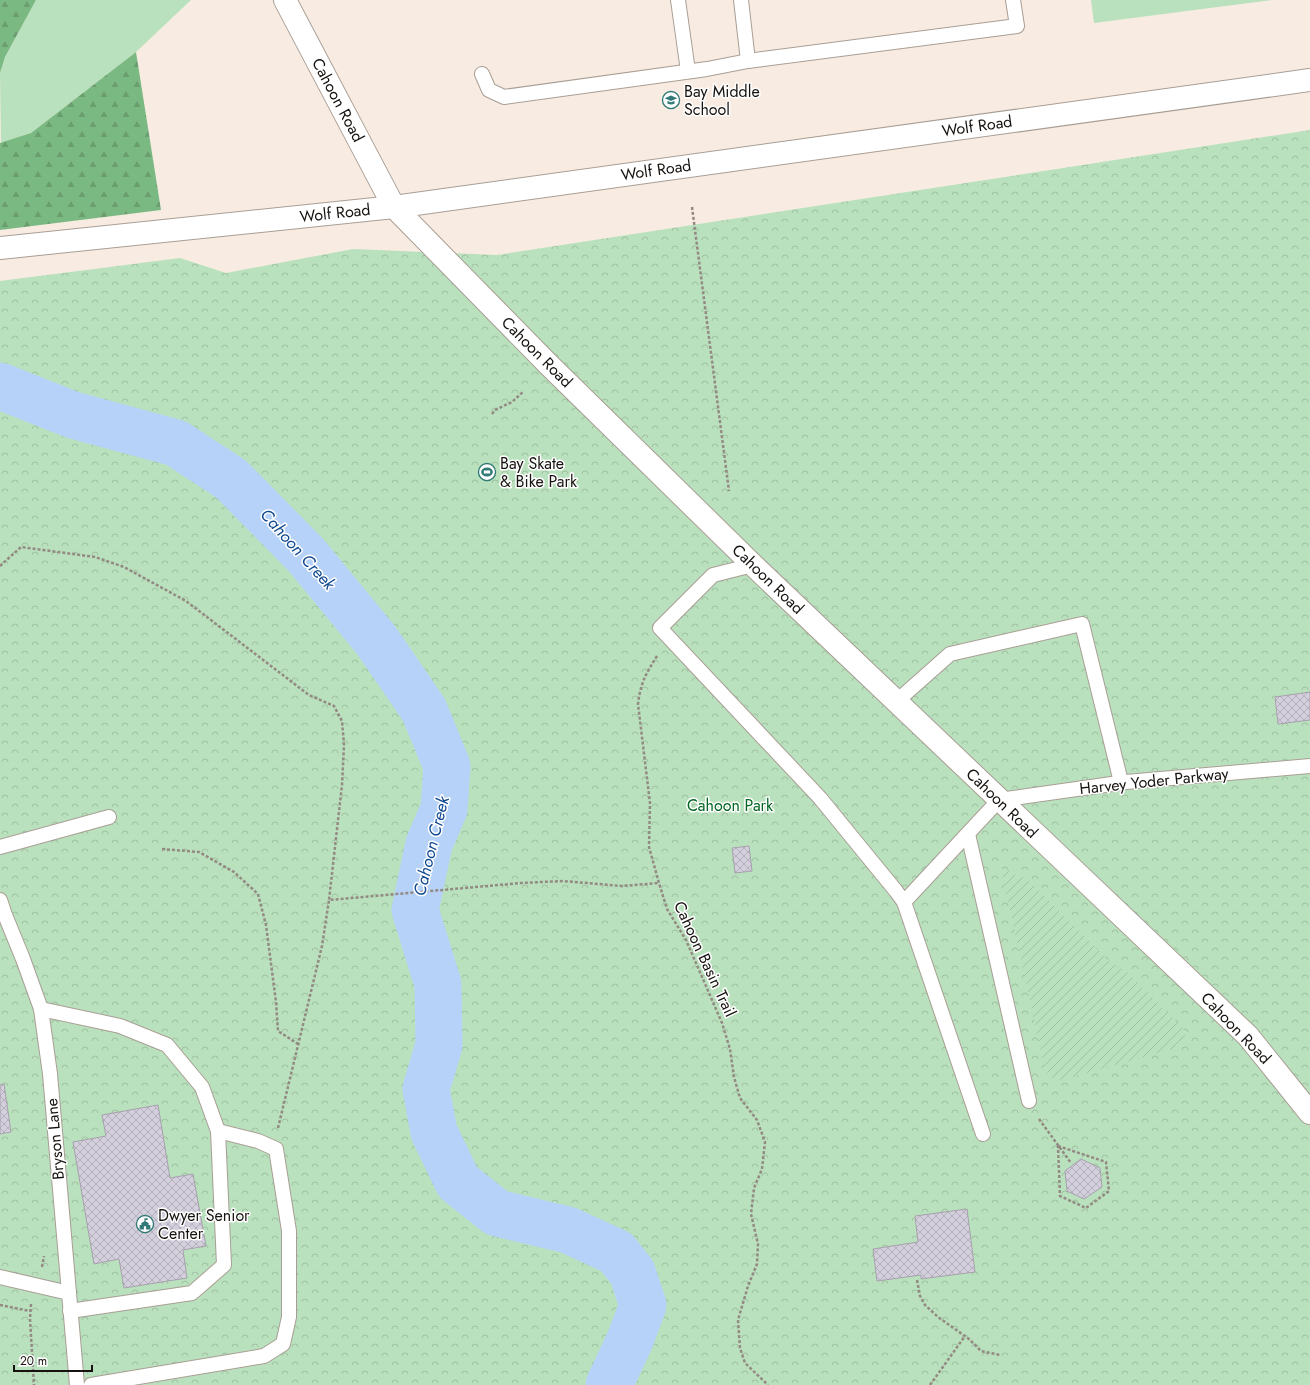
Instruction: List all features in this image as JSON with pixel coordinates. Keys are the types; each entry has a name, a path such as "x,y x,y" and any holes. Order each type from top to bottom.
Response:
{"street":[{"name":"Cahoon Road","path":"285,0 394,206 548,364 753,565 1248,1036 1310,1113"},
{"name":"Wolf Road","path":"0,248 394,206 1310,80"}],"lane":[{"path":"678,0 688,71"},
{"path":"741,0 748,61"},
{"path":"482,74 489,90 504,97 748,61 1017,26 1013,0"},
{"path":"753,565 713,575 660,628 820,798 904,902 983,1134"},
{"path":"897,701 950,654 1082,624 1121,782"},
{"name":"Harvey Yoder Parkway","path":"999,800 1121,782 1310,766"},
{"path":"904,902 999,800"},
{"path":"0,847 109,817"},
{"path":"968,834 1029,1101"},
{"name":"Bryson Lane","path":"0,900 23,958 40,1009 50,1074 77,1385"},
{"path":"40,1009 120,1026 167,1045 202,1087 218,1131 224,1265 192,1293 70,1312"},
{"path":"91,1385 264,1356 283,1344 289,1316 289,1231 276,1150 258,1141 218,1131"},
{"path":"0,1277 69,1293"}],"path":[{"path":"692,207 729,491"},
{"path":"492,414 495,410 512,402 524,391"},
{"path":"0,566 21,547 95,557 124,567 186,601 309,695 334,706 342,721 344,744 342,785 329,900 322,946 278,1129 276,1150"},
{"name":"Cahoon Basin Trail","path":"650,668 644,678 638,704 650,803 649,847 667,910 686,940 722,1023 730,1050 734,1077 740,1098 757,1120 765,1142 762,1169 754,1188 751,1214 758,1244 757,1264 748,1286 738,1320 740,1348 745,1363 768,1385"},
{"path":"162,849 199,852 234,872 258,894 266,925 276,1002 278,1031 298,1044"},
{"path":"329,900 522,883 563,881 622,886 659,883"},
{"path":"1029,1101 1038,1118 1071,1163"},
{"path":"1058,1146 1106,1162 1109,1191 1086,1208 1060,1196 1058,1146"},
{"path":"918,1280 920,1296 925,1305 938,1317 970,1339 981,1352 1000,1355"},
{"path":"32,1299 30,1311 34,1385"},
{"path":"0,1305 30,1311"},
{"path":"930,1385 965,1336"}],"green space":[{"path":"0,0 36,0 5,57 0,73"},
{"path":"36,0 191,0 136,52 31,133 1,144 0,73 5,57"},
{"path":"1091,0 1272,0 1094,23"},
{"path":"136,52 161,210 0,230 0,143 31,133"},
{"name":"Cahoon Park","path":"1310,130 1310,1385 0,1385 0,281 180,258 226,273 353,249 497,255"},
{"path":"1001,869 1006,869 1012,874 1026,878 1106,958 1114,965 1127,972 1183,1028 1186,1038 1176,1048 1065,1079 1056,1079 1051,1076 1045,1069"}],"building":[{"path":"1310,692 1310,720 1278,724 1275,697"},
{"path":"749,846 752,871 735,873 732,848"},
{"path":"4,1084 11,1132 0,1134 0,1085"},
{"path":"158,1105 170,1178 193,1174 206,1246 183,1250 187,1278 124,1288 119,1259 94,1264 73,1142 106,1136 102,1115"},
{"path":"1081,1159 1100,1168 1102,1187 1084,1199 1067,1191 1065,1171"},
{"path":"967,1209 975,1272 921,1279 921,1275 877,1281 873,1249 918,1242 915,1216"}],"waterway":[{"name":"Cahoon Creek","path":"0,386 73,415 176,443 231,479 306,555 376,640 424,710 447,766 444,809 429,844 415,910 438,984 439,1045 426,1089 434,1132 458,1182 497,1213 568,1230 616,1252 632,1272 643,1305 630,1340 609,1385"}],"place":[{"name":"Bay Middle School","path":"671,100"},
{"name":"Bay Skate & Bike Park","path":"487,472"},
{"name":"Dwyer Senior Center","path":"145,1224"}]}
